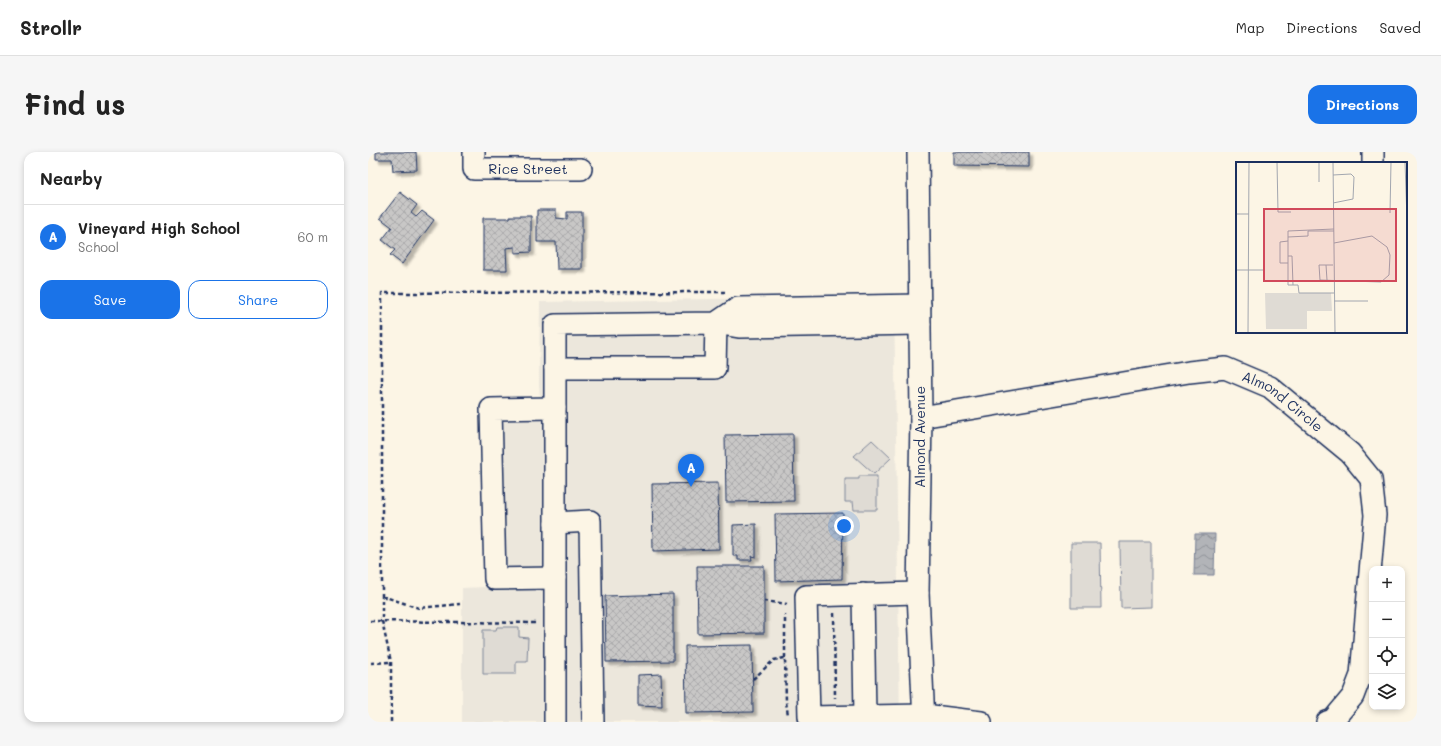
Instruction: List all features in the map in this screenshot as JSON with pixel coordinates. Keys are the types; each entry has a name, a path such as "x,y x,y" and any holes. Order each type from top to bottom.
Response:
{"street":[{"name":"Almond Avenue","path":"918,152 921,417 918,593 924,718"},
{"name":"Rice Street","path":"474,161 581,169"},
{"path":"555,722 555,325 716,323 738,308 920,315"},
{"path":"555,368 715,368 716,323"},
{"name":"Almond Circle","path":"921,417 1189,372 1225,368 1270,387 1350,453 1371,479 1375,515 1361,675 1353,696 1333,720 1327,722"},
{"path":"555,408 491,409 495,579 555,578"},
{"path":"555,523 590,521 592,722"},
{"path":"918,593 806,596 809,717 865,716 981,722"},
{"path":"863,594 865,716"}],"path":[{"path":"382,596 419,608 460,604"},
{"path":"764,601 786,604"},
{"path":"834,613 835,703"},
{"path":"370,621 535,623"},
{"path":"752,679 774,660 785,658 786,702 788,715 792,719"},
{"path":"371,663 391,662"}],"shaded area":[{"path":"894,296 900,722 462,722 462,588 485,587 484,397 540,397 540,302"},
{"path":"872,440 891,458 874,474 854,456"},
{"path":"859,476 877,476 877,510 854,510 853,502 845,502 845,479 859,479"},
{"path":"1120,542 1151,542 1151,607 1121,608"},
{"path":"1071,543 1100,543 1101,608 1071,608"},
{"path":"497,627 519,627 519,637 528,638 527,661 516,661 516,674 483,674 483,630 496,630"}],"water":[{"path":"1195,534 1215,534 1214,575 1194,575"}],"building":[{"path":"376,152 416,152 417,170 393,171 392,159 376,159"},
{"path":"954,152 1029,152 1029,167 954,166"},
{"path":"400,192 417,205 411,213 416,217 422,211 434,220 402,264 390,255 395,250 382,240 392,227 380,218"},
{"path":"537,210 556,210 556,218 567,219 567,212 582,212 582,269 557,269 556,242 537,242"},
{"path":"510,216 531,216 531,252 515,253 515,247 506,248 507,270 483,270 483,218 510,218"},
{"path":"793,434 794,501 726,502 725,435"},
{"path":"718,483 719,549 653,551 652,484"},
{"path":"843,513 842,579 776,581 775,514"},
{"path":"756,524 756,557 751,556 752,560 738,560 738,556 733,556 733,525"},
{"path":"697,566 764,566 764,633 698,634"},
{"path":"673,594 673,661 606,662 605,596"},
{"path":"752,645 753,712 686,713 685,646"},
{"path":"661,674 662,706 638,705 638,675"}],"place":[{"name":"Vineyard High School","path":"691,487"}]}
